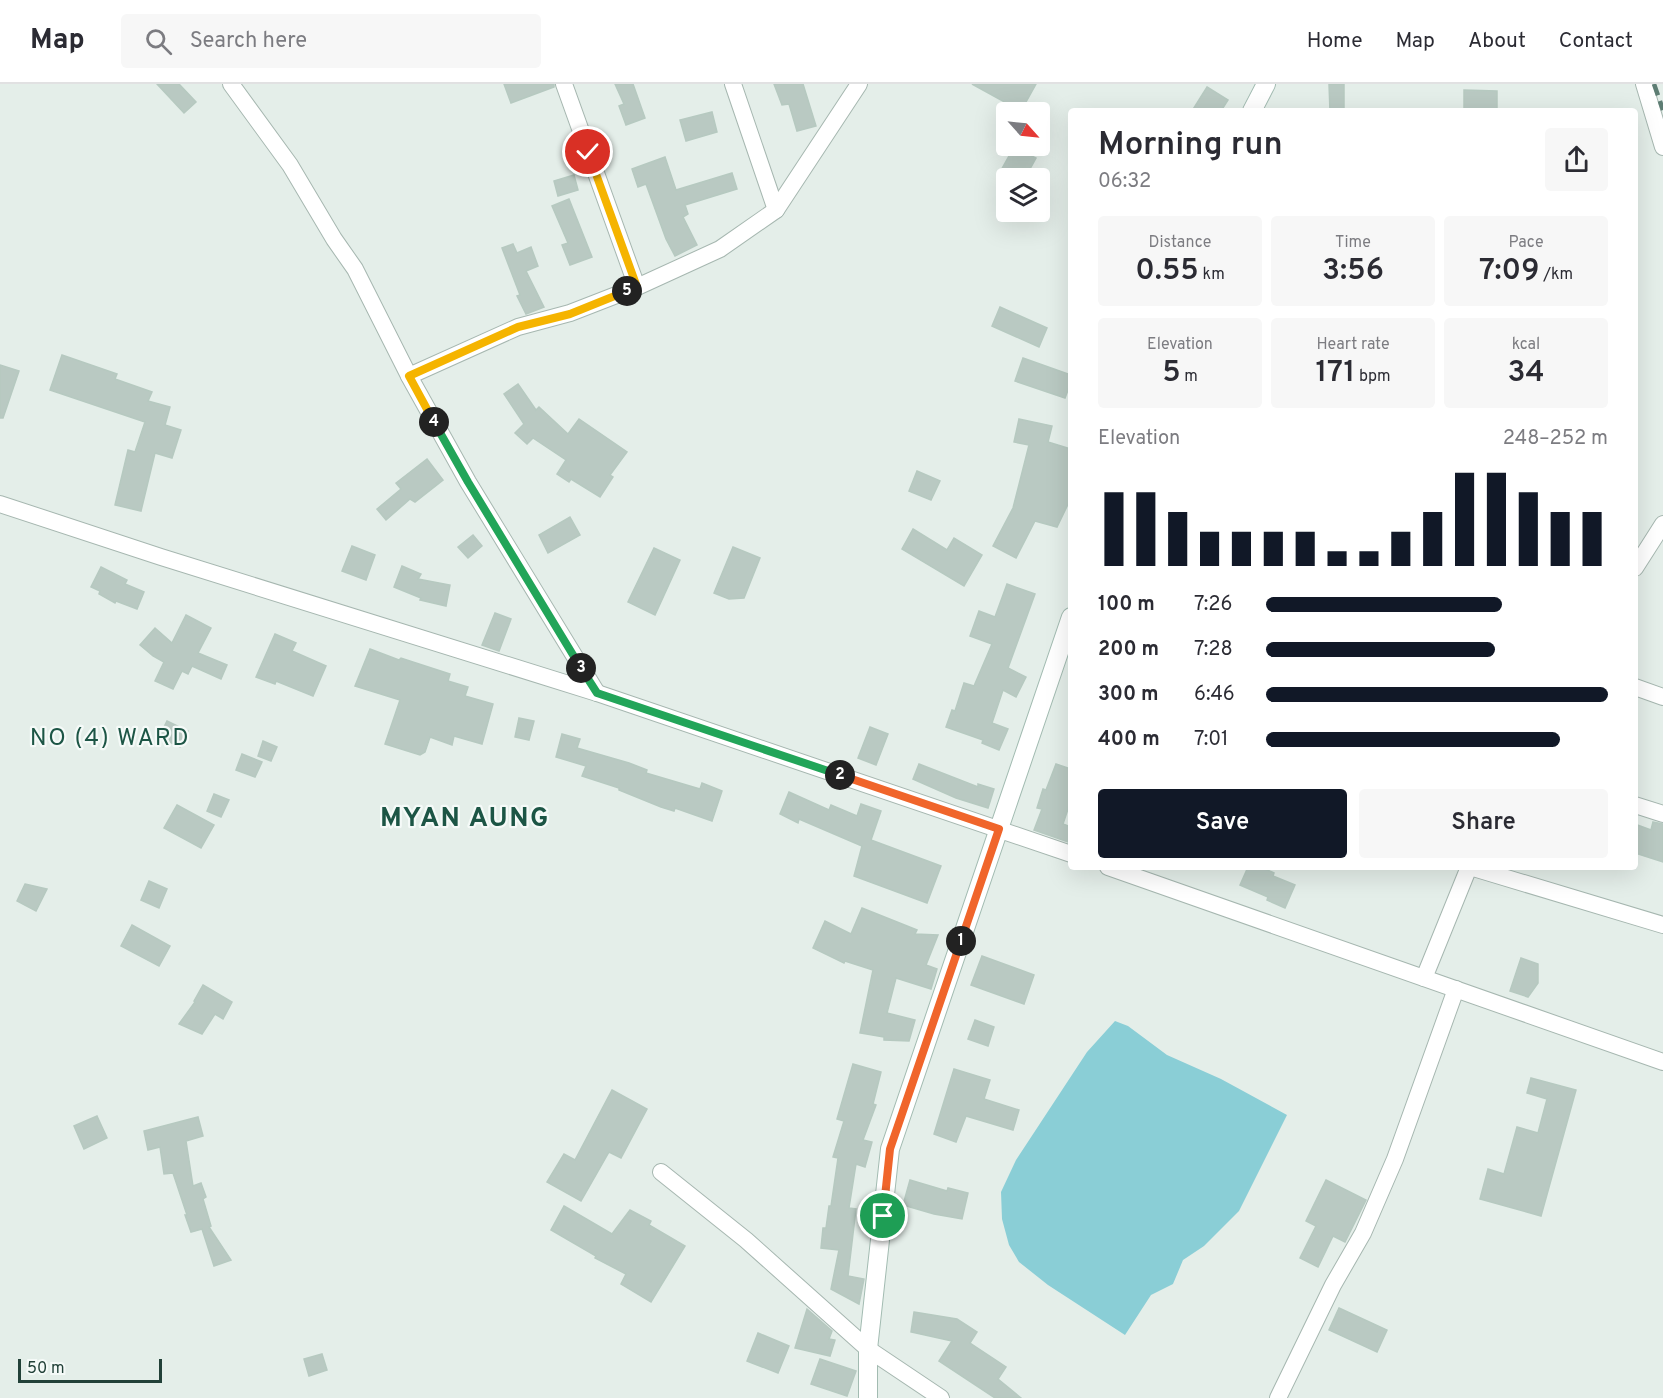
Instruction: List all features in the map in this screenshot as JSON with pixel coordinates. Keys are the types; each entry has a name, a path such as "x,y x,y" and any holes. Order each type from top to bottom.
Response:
{"main road":[{"path":"1254,108 1266,84"},
{"path":"868,1398 868,1349 890,1149 1068,626"}],"street":[{"path":"231,84 290,165 334,239 355,269 409,376 468,482 597,693"},
{"path":"564,84 637,287"},
{"path":"733,84 776,210"},
{"path":"409,376 518,327 570,314 637,287 720,249 776,210 859,84"},
{"path":"1644,84 1663,147"},
{"path":"0,504 161,557 597,693 1068,853"},
{"path":"1638,563 1663,524"},
{"path":"1638,688 1663,697"},
{"path":"1638,806 1663,814"},
{"path":"1117,870 1663,1062"},
{"path":"1424,978 1469,870"},
{"path":"1480,870 1663,925"},
{"path":"1278,1398 1333,1285 1363,1233 1386,1180 1456,989"},
{"path":"661,1172 746,1240 868,1349 941,1398"}],"water":[{"path":"1115,1021 1128,1026 1167,1055 1221,1079 1287,1115 1239,1211 1204,1246 1183,1260 1173,1284 1151,1295 1125,1335 1048,1285 1019,1262 1009,1245 1002,1219 1001,1192 1016,1160 1087,1052"}],"building":[{"path":"157,84 179,84 196,102 184,113"},
{"path":"504,84 554,84 554,87 511,103"},
{"path":"615,84 633,84 645,118 626,125 619,106 624,104"},
{"path":"774,84 803,84 816,126 797,131 789,104 782,105"},
{"path":"972,84 1036,84 1026,102 1005,102"},
{"path":"1329,84 1344,84 1344,108 1330,108"},
{"path":"1207,87 1228,100 1223,108 1194,108"},
{"path":"1464,90 1497,91 1497,108 1464,108"},
{"path":"712,112 717,132 686,141 680,120"},
{"path":"1009,156 1036,158 1030,168 1002,168"},
{"path":"665,157 676,190 732,173 737,189 685,205 688,214 683,217 697,245 675,256 666,239 646,184 638,187 632,169"},
{"path":"574,175 578,190 558,196 554,181"},
{"path":"569,199 592,257 570,265 562,245 568,243 552,206"},
{"path":"513,244 517,253 531,247 538,266 526,271 544,307 526,314 517,296 520,295 502,248"},
{"path":"1000,307 1047,328 1039,347 992,326"},
{"path":"62,355 117,374 115,379 152,392 148,401 170,407 165,425 181,430 172,458 155,453 141,511 115,505 128,450 135,452 145,422 50,390"},
{"path":"1023,358 1068,374 1068,390 1065,398 1015,381"},
{"path":"0,365 19,371 3,418 0,418"},
{"path":"518,384 536,410 539,407 568,434 579,419 627,452 610,475 613,477 600,497 571,479 569,482 557,474 566,460 533,438 527,444 515,433 524,424 504,394"},
{"path":"1019,419 1052,426 1048,442 1068,448 1068,504 1057,527 1035,521 1016,558 993,546 1013,508 1029,445 1014,442"},
{"path":"427,459 443,480 415,502 410,499 386,520 377,509 401,489 396,483"},
{"path":"917,471 940,481 931,500 909,491"},
{"path":"570,517 580,535 548,553 539,535"},
{"path":"913,529 947,550 954,538 982,555 964,586 902,549"},
{"path":"473,535 482,546 468,558 458,547"},
{"path":"352,546 375,555 366,580 342,571"},
{"path":"733,547 760,558 744,598 729,599 714,593"},
{"path":"654,548 680,560 655,615 628,602"},
{"path":"402,566 421,574 418,579 450,585 446,606 420,600 421,598 394,587"},
{"path":"101,567 127,580 125,584 144,592 137,609 116,601 115,603 91,587"},
{"path":"1007,584 1035,594 1008,668 1026,677 1016,697 1003,690 992,723 1008,729 999,750 982,743 983,740 946,727 952,710 955,711 964,683 974,686 992,644 970,636 979,611 995,617"},
{"path":"495,613 511,619 499,651 482,645"},
{"path":"186,615 211,628 198,653 227,665 221,679 192,666 188,674 182,671 173,689 155,681 164,662 140,645 155,628 172,643"},
{"path":"275,634 296,643 292,651 326,666 313,696 276,681 275,684 256,677"},
{"path":"370,649 399,660 401,658 450,674 448,681 468,687 465,696 493,704 482,744 454,736 452,745 430,737 425,752 420,755 385,744 400,700 355,686"},
{"path":"519,718 534,721 529,740 515,737"},
{"path":"167,721 188,731 180,747 159,737"},
{"path":"870,727 888,734 876,765 858,758"},
{"path":"562,734 580,739 577,748 629,763 647,770 646,773 700,789 702,783 722,791 712,821 675,808 674,811 661,807 619,790 619,788 582,776 586,766 556,757"},
{"path":"263,741 277,747 271,761 258,756"},
{"path":"242,754 262,762 255,777 236,770"},
{"path":"919,764 978,787 978,784 994,789 988,808 956,798 913,779"},
{"path":"1056,764 1068,768 1068,809 1063,824 1068,826 1068,842 1034,830 1042,809 1037,808 1043,789 1046,790"},
{"path":"789,792 829,810 831,805 857,816 861,804 881,811 871,840 941,866 927,903 854,876 862,846 799,819 798,823 780,814"},
{"path":"214,794 229,800 221,817 207,811"},
{"path":"177,805 214,825 201,848 164,828"},
{"path":"1653,822 1663,824 1663,862 1638,854 1638,825 1651,830"},
{"path":"1247,870 1268,870 1274,873 1273,876 1295,885 1285,908 1267,900 1268,897 1240,885"},
{"path":"149,881 167,889 159,908 141,900"},
{"path":"25,884 47,889 36,911 17,901"},
{"path":"862,908 917,930 915,934 938,935 926,965 937,969 931,989 896,978 887,1013 915,1020 909,1041 884,1040 884,1037 860,1033 873,970 845,961 844,963 813,948 825,921 851,934"},
{"path":"132,925 170,946 159,966 121,946"},
{"path":"982,956 1034,975 1024,1004 971,985"},
{"path":"1521,958 1538,964 1538,983 1528,997 1510,991"},
{"path":"203,985 232,1002 223,1019 215,1014 202,1034 179,1024 195,1002"},
{"path":"975,1020 994,1027 988,1046 968,1039"},
{"path":"853,1064 881,1072 873,1104 876,1105 863,1140 872,1142 865,1167 856,1164 849,1208 856,1209 848,1276 864,1279 859,1304 831,1289 839,1250 821,1248 823,1228 826,1228 829,1206 831,1206 838,1158 833,1157 844,1121 837,1119"},
{"path":"954,1069 990,1080 984,1099 1019,1110 1013,1130 966,1116 956,1142 934,1134"},
{"path":"1531,1078 1576,1090 1541,1216 1480,1199 1488,1169 1504,1174 1517,1127 1538,1133 1547,1099 1527,1093"},
{"path":"612,1090 647,1109 621,1158 609,1152 581,1201 547,1182 564,1154 575,1160"},
{"path":"97,1116 107,1138 84,1149 74,1126"},
{"path":"198,1117 203,1136 186,1141 193,1186 201,1183 206,1197 203,1199 211,1226 209,1227 231,1260 214,1266 202,1229 191,1232 173,1173 164,1174 160,1147 148,1150 144,1131"},
{"path":"910,1180 947,1191 948,1188 968,1193 962,1219 903,1205"},
{"path":"1326,1180 1366,1200 1345,1242 1333,1236 1318,1267 1300,1258 1316,1226 1306,1221"},
{"path":"564,1206 612,1234 630,1210 651,1221 649,1225 685,1246 651,1302 621,1284 626,1274 595,1258 596,1256 551,1230"},
{"path":"1339,1308 1387,1330 1377,1352 1329,1330"},
{"path":"807,1309 832,1331 829,1339 835,1340 830,1356 795,1348"},
{"path":"914,1312 957,1319 977,1332 970,1343 1006,1367 998,1379 1021,1398 995,1398 939,1361 952,1341 911,1332"},
{"path":"758,1333 789,1346 778,1373 747,1361"},
{"path":"322,1354 327,1370 309,1376 304,1359"},
{"path":"820,1359 856,1371 847,1396 811,1384"}],"railway":[{"path":"1654,84 1663,110"}],"district":[{"name":"NO (4) WARD","path":"110,737"},
{"name":"MYAN AUNG","path":"465,817"}],"route":[{"path":"588,152 637,287 570,314 518,327 409,376 468,482 597,693 999,829 890,1149 883,1216"}]}
